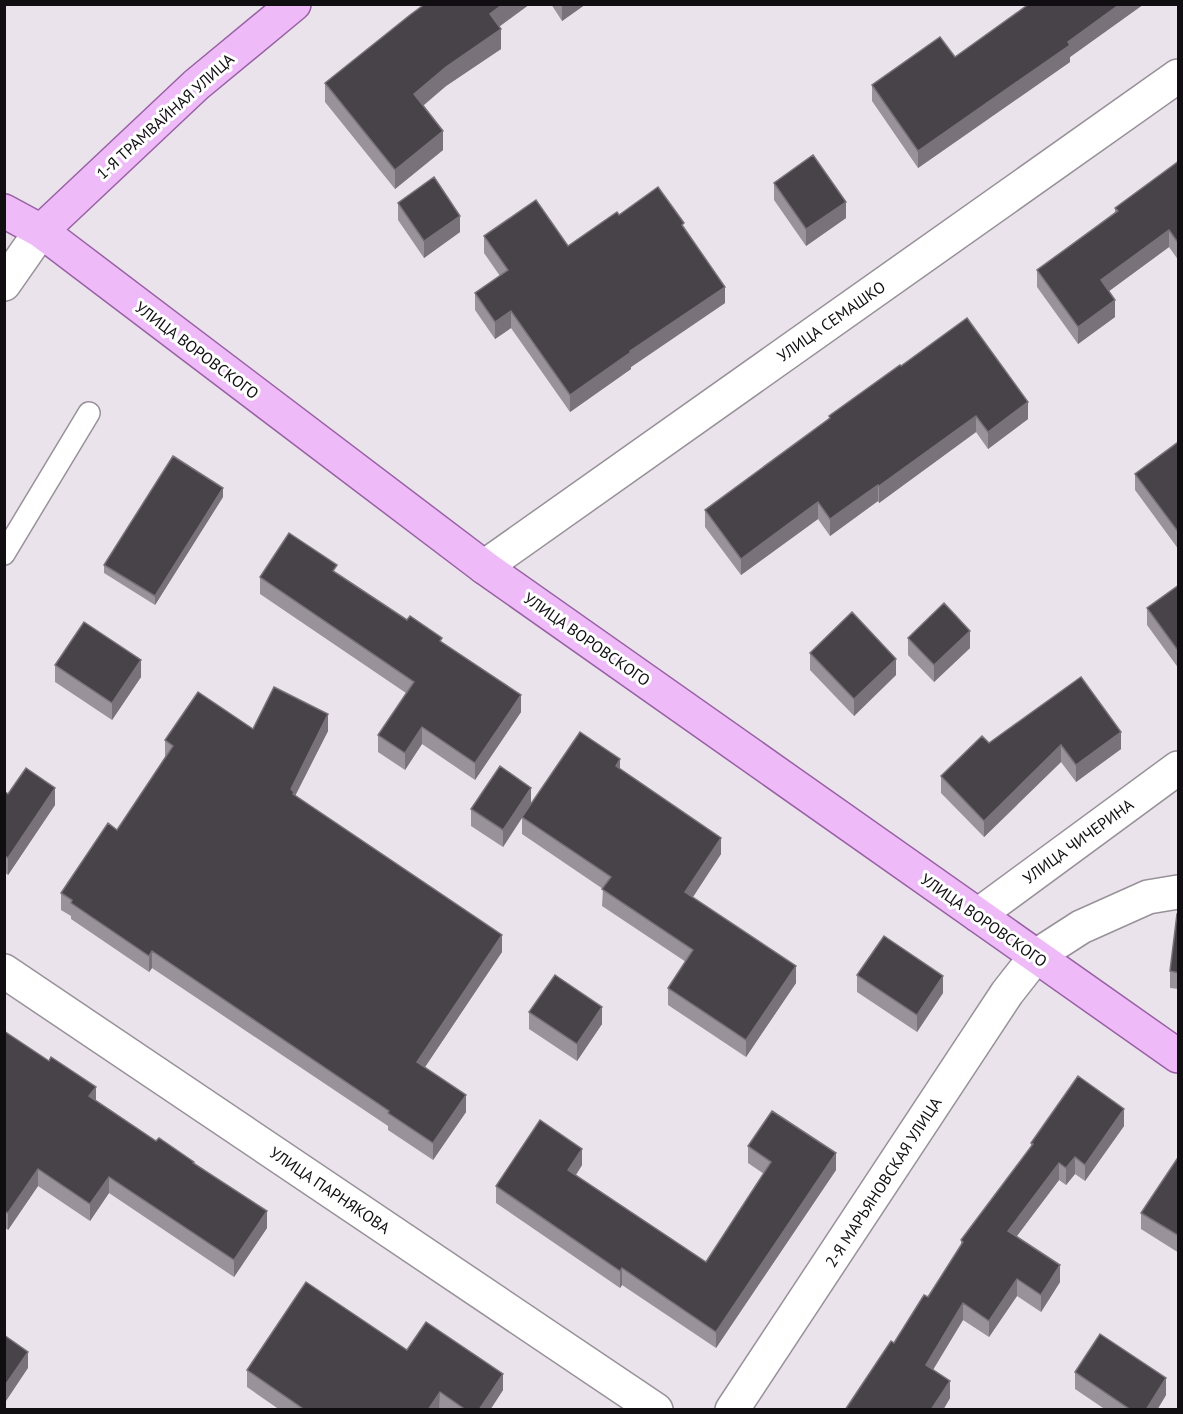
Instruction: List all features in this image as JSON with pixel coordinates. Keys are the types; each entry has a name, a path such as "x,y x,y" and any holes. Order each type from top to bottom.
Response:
{"main road":[{"name":"1-Я ТРАМВАЙНАЯ УЛИЦА","path":"41,231 196,85 294,4"},
{"name":"УЛИЦА ВОРОВСКОГО","path":"4,211 41,231 484,567 1179,1056"}],"street":[{"name":"УЛИЦА СЕМАШКО","path":"484,567 1179,76"},
{"path":"4,284 41,231"},
{"name":"УЛИЦА ЧИЧЕРИНА","path":"978,915 1179,768"},
{"name":"2-Я МАРЬЯНОВСКАЯ УЛИЦА","path":"732,1410 1007,993 1036,956 1091,922 1148,897 1179,892"},
{"name":"УЛИЦА ПАРНЯКОВА","path":"4,970 656,1410"}],"lane":[{"path":"4,554 89,413"}],"building":[{"path":"425,4 503,4 490,14 501,29 446,67 414,94 443,131 395,170 325,83"},
{"path":"1029,4 1120,4 1068,42 1070,45 918,151 872,85 940,37 955,57"},
{"path":"813,155 846,202 806,229 774,183"},
{"path":"1179,161 1179,244 1169,230 1101,280 1115,300 1078,327 1037,270 1118,211 1115,208"},
{"path":"434,177 460,216 424,241 398,203"},
{"path":"658,187 725,287 570,395 511,311 495,322 475,293 508,270 484,236 536,200 568,246 617,212 619,215"},
{"path":"967,318 1028,402 988,432 976,416 830,519 818,502 741,559 705,510 830,418 829,416"},
{"path":"1177,443 1179,444 1179,533 1135,474"},
{"path":"173,456 223,488 155,596 104,565"},
{"path":"289,533 337,565 333,571 407,620 410,616 442,638 440,641 521,695 475,763 422,727 405,753 378,735 414,682 260,577"},
{"path":"1179,585 1179,652 1147,608"},
{"path":"944,603 970,631 934,665 908,638"},
{"path":"852,612 896,659 854,699 810,653"},
{"path":"84,622 141,660 112,703 55,665"},
{"path":"1081,677 1121,732 1076,765 1061,745 984,821 941,776 982,736 989,743"},
{"path":"274,687 328,714 291,789 293,794 502,935 417,1062 466,1095 433,1143 152,951 149,956 71,903 72,900 61,893 108,823 117,830 173,746 165,740 198,692 253,729"},
{"path":"580,732 620,759 616,766 721,838 685,892 796,966 746,1040 668,988 693,950 602,889 611,877 522,817"},
{"path":"500,766 531,788 503,830 471,809"},
{"path":"26,768 55,788 8,858 4,855 4,791 8,794"},
{"path":"1177,914 1179,914 1179,973 1170,971"},
{"path":"884,936 943,976 917,1015 857,975"},
{"path":"555,975 602,1007 577,1044 529,1012"},
{"path":"4,1031 49,1061 51,1057 96,1087 89,1096 156,1141 159,1138 267,1211 234,1260 109,1177 90,1204 38,1169 8,1213 4,1211"},
{"path":"1078,1076 1124,1109 1085,1165 1075,1157 1066,1168 1059,1163 1008,1231 1060,1265 1041,1295 1017,1279 989,1321 963,1303 926,1365 950,1381 931,1410 845,1410 891,1341 894,1343 924,1295 928,1297 963,1242 961,1240 1033,1144 1031,1143"},
{"path":"772,1111 836,1153 716,1332 622,1268 620,1271 496,1186 540,1120 582,1149 568,1170 706,1262 771,1162 748,1146"},
{"path":"1179,1156 1179,1236 1141,1213"},
{"path":"306,1282 407,1350 426,1322 503,1374 479,1410 466,1410 440,1392 428,1410 305,1410 247,1370"},
{"path":"1100,1334 1166,1378 1146,1410 1131,1410 1075,1372"},
{"path":"4,1335 28,1352 4,1387"}]}
